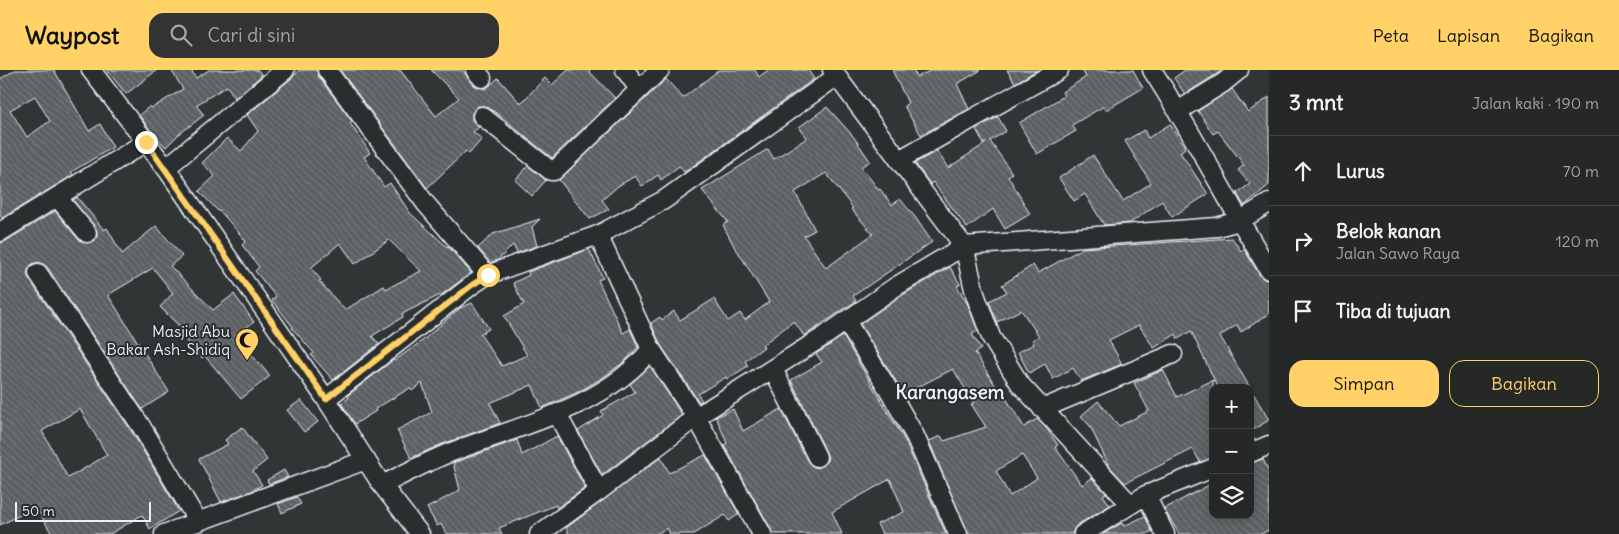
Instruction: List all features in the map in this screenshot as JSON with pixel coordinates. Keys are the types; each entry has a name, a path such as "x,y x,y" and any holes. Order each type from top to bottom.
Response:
{"street":[{"path":"92,70 166,168 326,399 382,484 420,534"},
{"path":"166,168 285,70"},
{"path":"327,70 426,204 488,275"},
{"path":"624,70 639,89"},
{"path":"482,116 551,171 554,171 660,70"},
{"path":"899,160 1059,70"},
{"path":"1152,70 1178,111 1239,221 1269,270"},
{"path":"1178,111 1223,83 1239,70"},
{"path":"326,399 466,289 488,275 598,235 664,200 835,73 964,246 975,294 991,337 1020,384 1130,504"},
{"path":"0,232 146,142"},
{"path":"57,197 87,233"},
{"path":"539,534 559,528 599,491 696,417 773,369 895,287 964,246 1172,232 1217,227 1239,221 1269,203"},
{"path":"598,235 651,349 696,417 762,534"},
{"path":"38,273 141,426 198,522"},
{"path":"846,321 915,436 958,534"},
{"path":"382,484 444,455 557,414 605,390 640,363 651,349"},
{"path":"1042,409 1173,354"},
{"path":"773,369 817,457"},
{"path":"557,414 599,491"},
{"path":"1254,452 1268,448"},
{"path":"164,534 366,460"},
{"path":"1083,534 1146,495 1209,470"},
{"path":"1146,495 1165,534"}],"building":[{"path":"15,70 54,70 89,131 100,124 113,147 71,172 73,175 2,218 0,216 0,79","holes":["35,96 50,121 27,137 10,110"]},
{"path":"107,70 157,70 126,94"},
{"path":"171,70 191,70 196,78 209,70 258,70 262,75 235,98 227,86 196,105 204,115 166,147 139,115 150,106 152,108 183,89"},
{"path":"299,70 317,70 318,76 352,121 350,123 370,153 364,157 384,187 390,183 410,213 448,246 471,273 444,293 402,314 403,317 372,336 379,344 333,380 311,355 314,353 292,328 272,300 276,297 255,271 259,267 242,245 246,241 220,211 199,191 215,176 202,163 227,138 241,151 258,131 247,115","holes":["389,240 421,271 386,289 384,286 345,310 319,281 321,280 311,268 340,243 355,264"]},
{"path":"340,70 400,70 436,116 459,98 431,70 462,70 474,85 486,89 498,78 519,102 522,102 545,78 552,85 568,70 588,70 615,98 552,158 495,112 484,106 478,106 472,114 472,120 479,127 473,132 482,139 469,154 466,151 427,188"},
{"path":"719,70 755,70 759,77 768,70 808,70 814,79 686,171 684,172 679,166 661,180 658,175 642,186 635,176 618,186 602,200 609,209 590,219 559,180 666,79 683,98"},
{"path":"892,70 913,70 917,77 932,70 981,70 957,84 969,109 921,135 904,106 908,103"},
{"path":"1007,70 1037,70 1015,83"},
{"path":"1082,70 1133,70 1143,88 1106,110 1104,106 1072,125 1076,131 1037,154 1019,123 1064,96 1062,92 1086,77"},
{"path":"1185,70 1219,70 1220,72 1185,94 1174,78"},
{"path":"1232,89 1248,112 1269,97 1269,185 1244,206 1237,193 1250,184 1238,170 1244,165 1218,131 1213,134 1198,111"},
{"path":"827,107 853,136 870,161 861,167 892,205 900,199 932,242 853,296 856,301 804,336 794,321 762,345 764,347 745,361 748,366 698,394 702,401 699,402 660,344 651,323 660,317 662,320 674,311 680,320 714,299 728,321 740,313 745,320 769,302 736,250 723,225 728,222 702,190 768,149 774,159 807,138 799,127","holes":["826,173 853,208 851,209 873,234 826,268 804,236 815,230 795,192"]},
{"path":"998,117 1006,131 990,141 1012,173 1008,176 1030,214 1005,229 993,209 967,228 933,182 930,184 915,163 937,151 948,168 986,143 984,144 976,129"},
{"path":"1170,124 1185,148 1180,152 1208,194 1172,217 1162,201 1130,223 1104,225 1085,194 1074,201 1059,178 1093,155 1123,201 1151,183 1125,141 1144,130 1148,138"},
{"path":"528,166 546,180 532,196 515,180"},
{"path":"77,197 104,230 107,228 122,254 156,226 182,256 170,266 213,310 234,294 254,322 235,335 270,376 241,399 204,355 202,358 186,341 190,337 160,307 173,293 153,268 108,295 169,392 142,409 47,267 38,262 32,264 27,273 29,279 132,432 179,511 150,529 142,515 110,534 52,534 36,507 0,525 0,243 55,211 79,240 88,243 93,241 97,237 97,231 73,200","holes":["80,409 107,455 68,478 42,431"]},
{"path":"540,219 532,227 537,246 517,253 513,245 498,260 490,263 478,248 493,234"},
{"path":"1232,238 1241,251 1244,249 1260,276 1269,281 1269,314 1241,332 1237,325 1220,336 1248,384 1216,384 1191,331 1178,339 1176,334 1154,348 1139,325 1109,340 1122,364 1081,381 1073,368 1053,379 1045,364 1029,373 1018,352 1034,344 1032,340 1039,336 1021,310 997,322 989,301 1007,292 1002,285 1033,265 1038,273 1083,248"},
{"path":"589,249 603,278 598,280 623,333 630,329 638,347 624,362 578,392 542,408 532,385 490,403 500,423 411,458 397,430 432,412 422,383 412,391 410,388 375,409 376,411 355,424 341,403 349,398 347,396 393,360 422,341 460,308 472,303 489,329 480,334 502,366 527,355 504,316 524,304 513,283 529,275 528,272"},
{"path":"950,267 960,284 957,286 968,305 978,331 972,334 981,349 975,353 997,388 999,387 1024,427 1037,419 1058,445 1055,447 1082,485 1092,478 1106,493 1103,495 1110,505 1077,525 1072,534 968,534 929,441 941,436 944,441 986,427 971,404 974,403 953,369 904,394 860,324 901,296","holes":["1022,455 1037,478 1010,496 996,471"]},
{"path":"843,336 905,441 946,534 882,534 877,524 904,512 890,479 832,512 842,534 773,534 724,445 727,443 716,417 733,409 743,431 781,409 808,462 817,468 826,463 828,458 826,452 791,380 822,362 816,354"},
{"path":"650,366 682,415 602,475 578,431 603,415 601,411 635,392 630,384"},
{"path":"1163,370 1177,397 1213,380 1213,384 1209,384 1209,459 1200,462 1193,449 1125,483 1109,466 1090,426 1081,416 1098,401 1119,426 1149,411 1134,383"},
{"path":"1254,395 1269,420 1254,429"},
{"path":"301,400 318,422 304,432 287,410"},
{"path":"242,427 267,460 253,471 262,485 221,502 199,459 228,444 225,440"},
{"path":"557,436 585,488 557,508 556,505 499,528 502,534 446,534 441,524 437,526 427,508 460,490 453,463 517,440 522,455"},
{"path":"705,455 739,514 729,521 725,515 694,534 670,534 667,528 656,534 569,534 566,528 661,457 669,473"},
{"path":"1263,459 1269,472 1269,530 1261,534 1179,534 1164,509 1209,485 1209,519 1254,519 1254,462"},
{"path":"284,470 288,477 269,484 267,480"},
{"path":"297,497 301,504 282,513 278,504"},
{"path":"1145,516 1152,531 1146,534 1103,534 1122,523 1124,526"}],"place":[{"name":"Masjid Abu Bakar Ash-Shidiq","path":"247,361"}],"district":[{"name":"Karangasem","path":"950,392"}],"route":[{"path":"146,142 326,399 472,285 488,275"}]}
